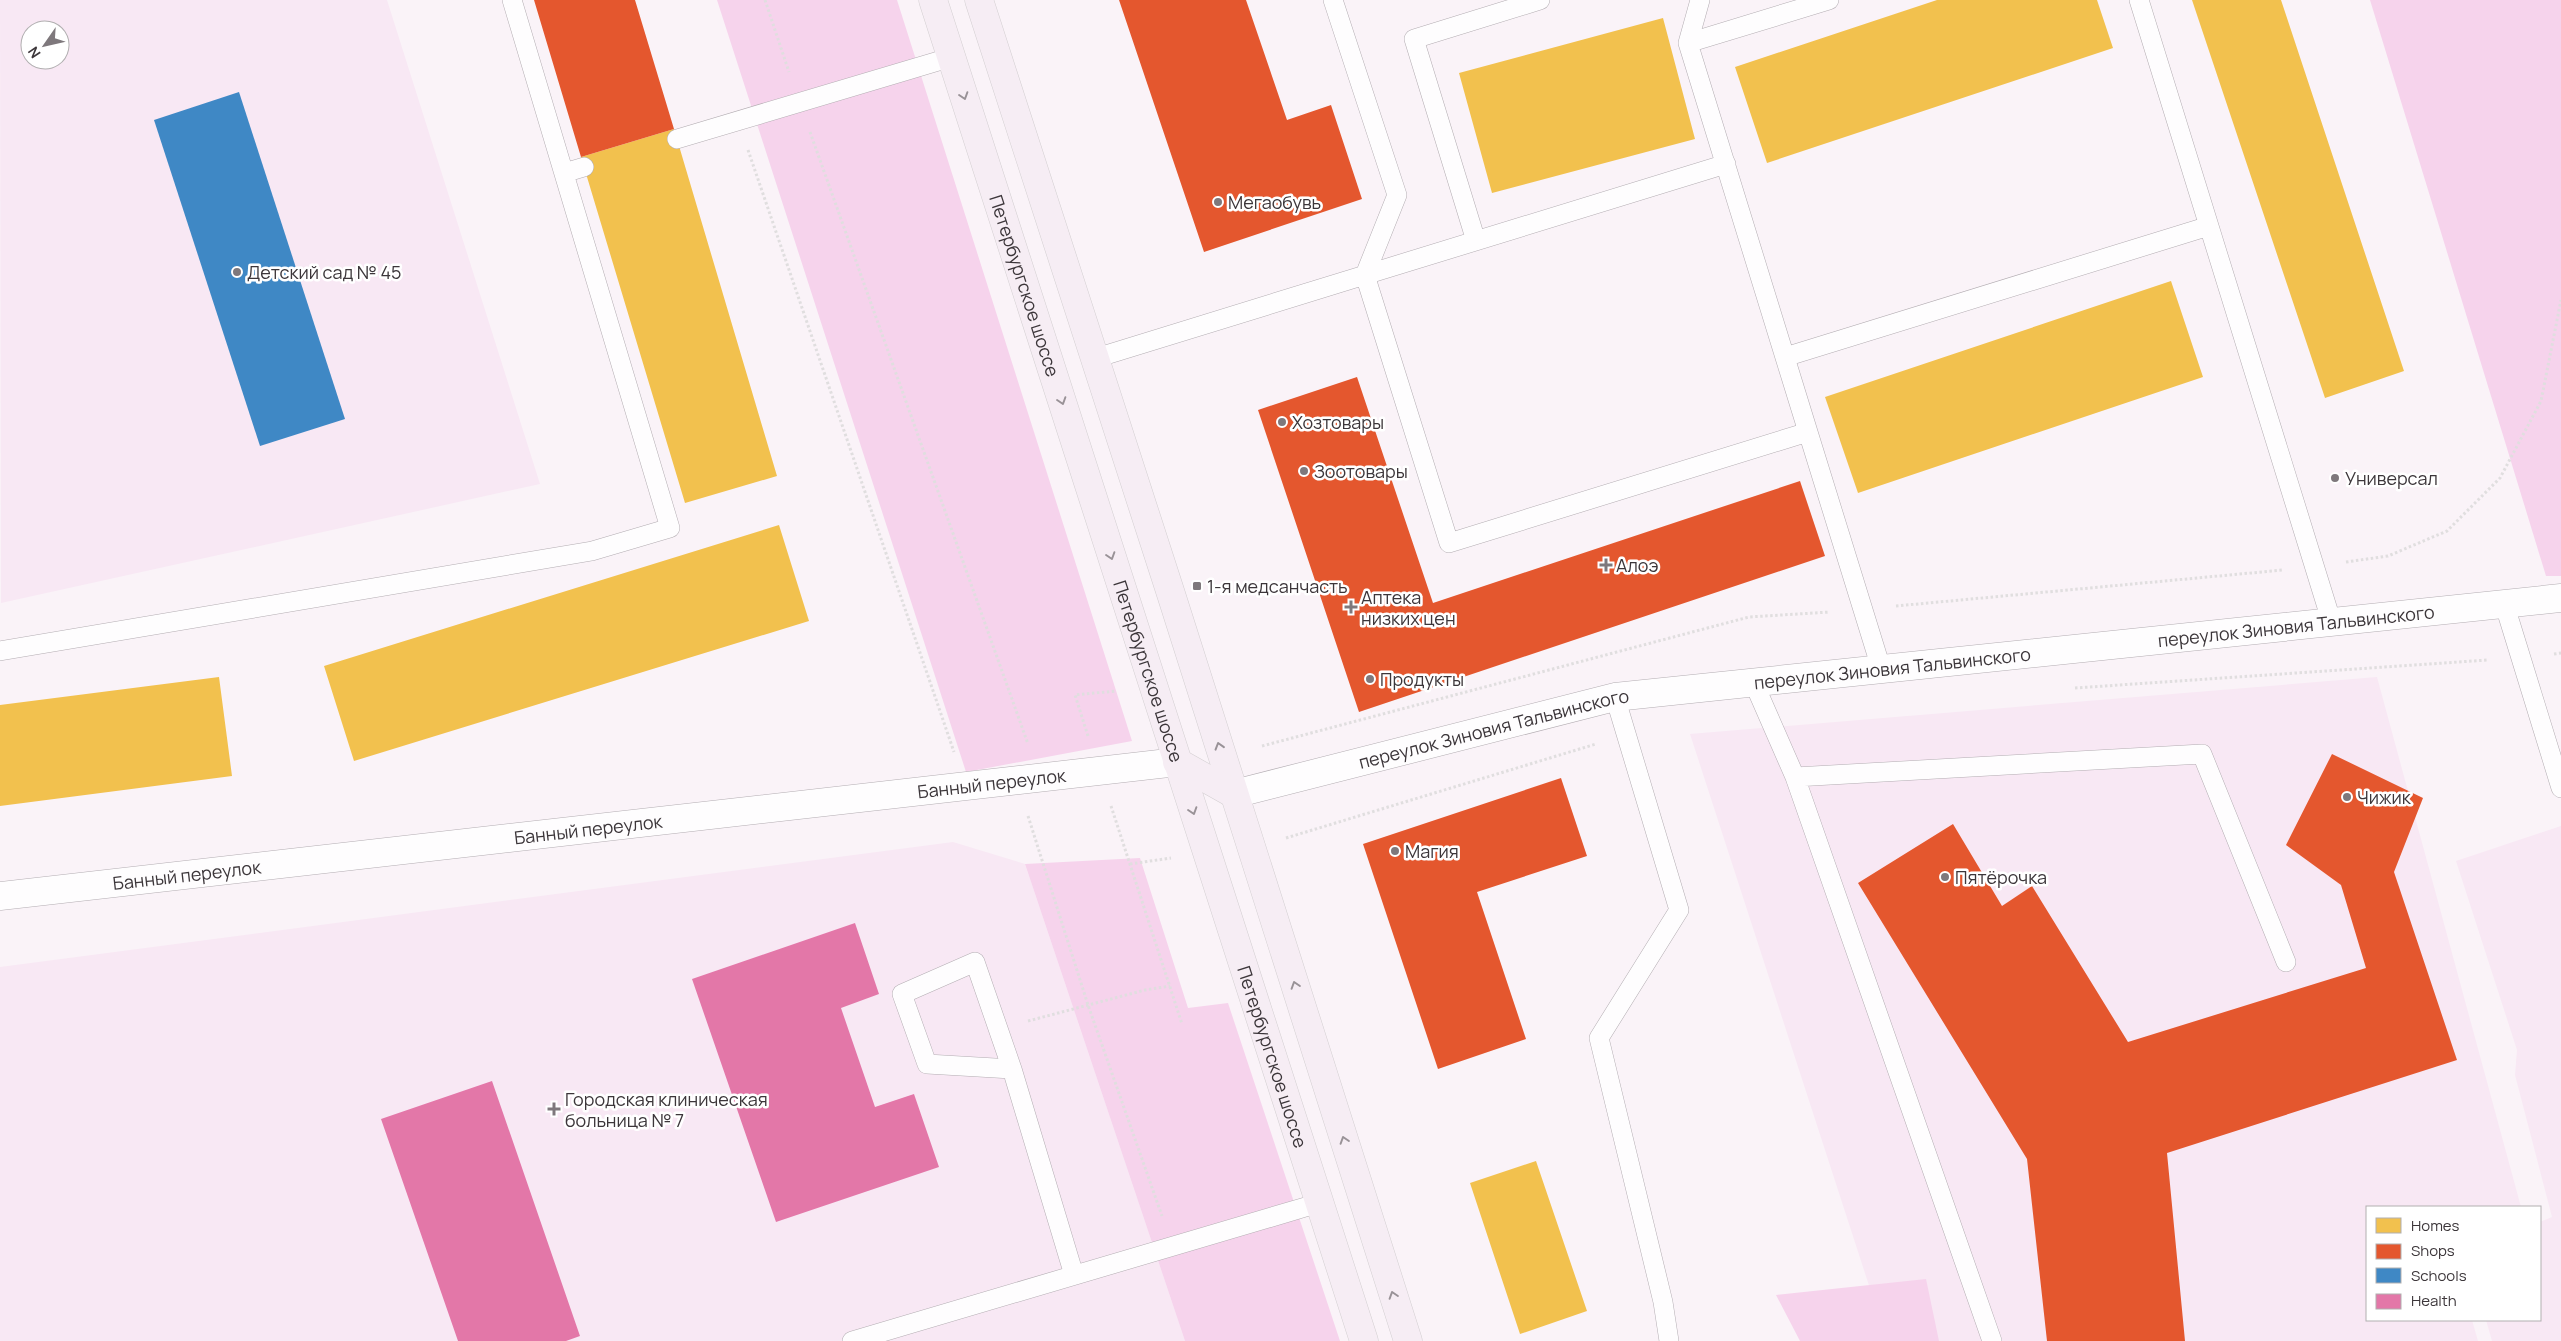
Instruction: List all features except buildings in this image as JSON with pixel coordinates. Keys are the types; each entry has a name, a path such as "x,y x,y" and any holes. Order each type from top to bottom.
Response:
{"main road":[{"name":"Петербургское шоссе","path":"933,0 1364,1341"},
{"path":"979,0 1096,358 1408,1341"},
{"path":"1177,762 1234,794"},
{"path":"1319,1203 1360,1190"}],"street":[{"name":"переулок Зиновия Тальвинского","path":"1234,794 1615,697 2330,620 2561,598"},
{"name":"Банный переулок","path":"0,896 1177,762"}],"lane":[{"path":"0,651 592,551 670,528 512,0"},
{"path":"1333,0 1397,194 1365,275 1449,543 1808,432"},
{"path":"1476,241 1414,39 1540,0"},
{"path":"1700,0 1688,43 1881,668"},
{"path":"1688,43 1829,0"},
{"path":"2139,0 2330,620"},
{"path":"677,139 952,57"},
{"path":"1096,358 1726,164"},
{"path":"564,173 584,167"},
{"path":"1785,356 2209,226"},
{"path":"2504,603 2561,788"},
{"path":"1753,681 1794,776 1992,1341"},
{"path":"1615,697 1679,910 1599,1038 1663,1302 1669,1341"},
{"path":"1794,776 2202,754 2286,962"},
{"path":"1012,1068 927,1064 902,994 975,962 1012,1068 1074,1276"},
{"path":"852,1341 1319,1203"}],"path":[{"path":"765,0 1028,778 1088,1005 1173,1246"},
{"path":"738,121 965,786"},
{"path":"1262,746 1750,617 1863,609"},
{"path":"2074,688 2521,658 2561,653"},
{"path":"1250,844 1291,837 1627,735"},
{"path":"1100,770 1182,1024"},
{"path":"1130,864 1206,853"},
{"path":"999,1029 1145,990 1170,986"}],"shaded area":[{"name":"Детский сад № 45","path":"0,0 387,0 540,484 1,603"},
{"path":"717,0 897,0 1132,741 966,772"},
{"path":"2370,0 2561,0 2561,576 2546,576"},
{"path":"2377,677 2521,1206 2366,1206 2366,1321 2472,1321 2478,1341 1887,1341 1690,734"},
{"path":"2561,826 2561,1341 2492,1341 2486,1321 2541,1321 2541,1222 2552,1217 2515,1075 2517,1050 2456,861"},
{"name":"Городская клиническая больница № 7","path":"953,842 1025,864 1185,1341 0,1341 0,967"},
{"path":"1140,858 1188,1008 1228,1003 1340,1341 1185,1341 1025,864"},
{"path":"1926,1279 1939,1341 1800,1341 1776,1295"}],"place":[{"name":"Мегаобувь","path":"1218,202"},
{"name":"Детский сад № 45","path":"237,272"},
{"name":"Хозтовары","path":"1282,422"},
{"name":"Зоотовары","path":"1304,471"},
{"name":"Универсал","path":"2335,478"},
{"name":"Алоэ","path":"1606,565"},
{"name":"1-я медсанчасть","path":"1197,586"},
{"name":"Аптека низких цен","path":"1351,607"},
{"name":"Продукты","path":"1370,679"},
{"name":"Чижик","path":"2347,797"},
{"name":"Магия","path":"1395,851"},
{"name":"Пятёрочка","path":"1945,877"},
{"name":"Городская клиническая больница № 7","path":"554,1109"}]}
